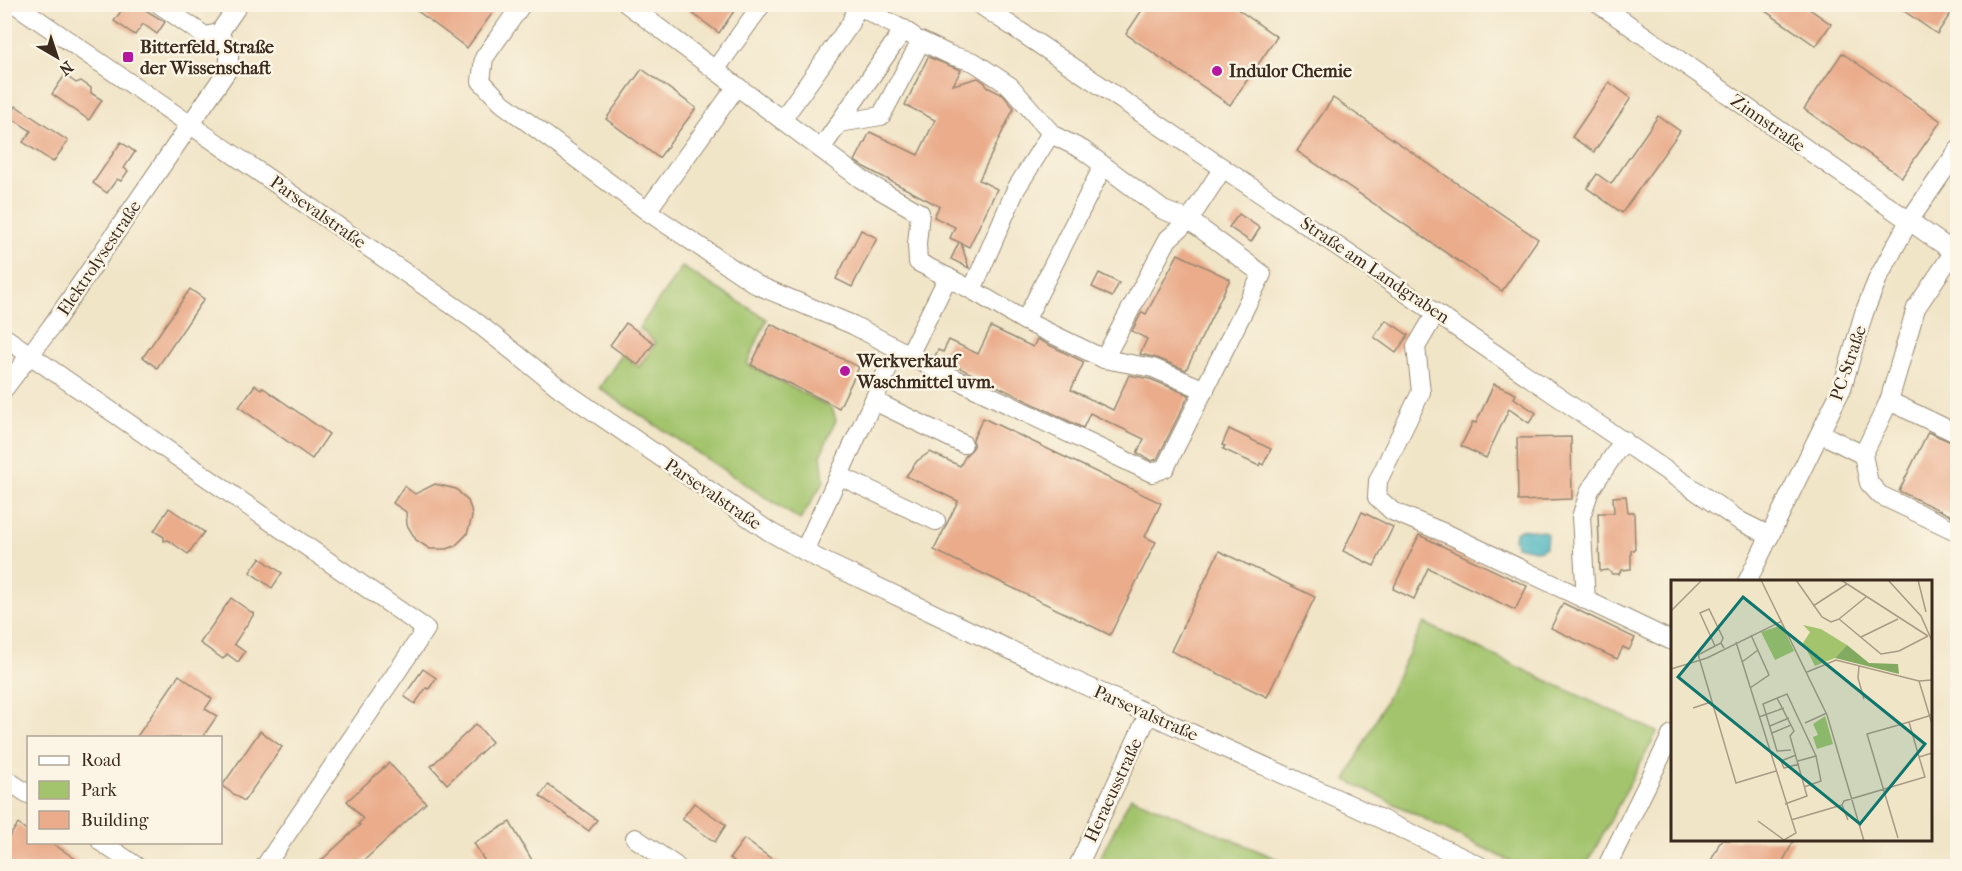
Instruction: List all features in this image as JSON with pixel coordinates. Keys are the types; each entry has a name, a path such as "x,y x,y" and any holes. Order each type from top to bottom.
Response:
{"street":[{"name":"Parsevalstraße","path":"15,4 471,318 561,389 749,519 804,551 1082,684 1349,804 1480,867"},
{"path":"159,4 205,36 219,33 239,4"},
{"path":"522,4 484,58 481,81 502,103 647,211 757,285 853,325 949,376 1152,472 1166,468 1262,274 1189,220 1163,210 1083,150 1051,133 1010,86 974,62 950,55 921,41 857,4 851,23 782,120"},
{"path":"627,4 861,179 920,213 918,262 1025,321 1104,359 1153,368 1205,390"},
{"path":"715,70 762,4"},
{"name":"Straße am Landgraben","path":"980,4 1740,520 1770,536"},
{"name":"Zinnstraße","path":"1599,4 1618,10 1955,254"},
{"path":"821,148 903,29"},
{"name":"Elektrolysestraße","path":"4,389 51,327 229,68 228,51 219,33"},
{"path":"839,123 881,116 921,41"},
{"path":"647,211 738,86"},
{"path":"972,290 1016,189 1051,133"},
{"name":"PC-Straße","path":"1748,580 1849,368 1870,296 1878,278 1909,221 1958,150"},
{"path":"1025,321 1103,166"},
{"path":"1104,359 1168,239 1189,220 1223,168"},
{"path":"1955,254 1916,308 1889,401 1863,455 1869,483 1880,495 1958,532"},
{"path":"909,355 948,277"},
{"path":"1437,313 1416,347 1421,392 1378,481 1377,497 1392,511 1452,536 1671,641"},
{"path":"4,337 426,629 265,867"},
{"path":"804,551 887,371"},
{"path":"874,401 963,444"},
{"path":"1889,401 1958,434"},
{"path":"1820,433 1863,455"},
{"path":"1586,600 1581,517 1590,490 1624,440"},
{"path":"840,476 936,521"},
{"name":"Heraeusstraße","path":"1078,867 1149,713"},
{"path":"1607,867 1671,736"},
{"path":"4,778 27,793"},
{"path":"635,838 676,867"},
{"path":"102,844 136,867"}],"green space":[{"path":"682,267 767,319 747,364 832,408 836,420 821,454 824,481 800,520 599,388 622,355 639,367 656,343 639,328"},
{"path":"1424,623 1657,732 1586,866 1520,866 1346,780"},
{"path":"1131,797 1294,866 1096,866"}],"water":[{"path":"1520,529 1543,531 1547,534 1546,547 1539,551 1516,546 1515,533"}],"building":[{"path":"126,4 136,4 165,22 157,34 143,24 135,35 114,21"},
{"path":"408,4 499,4 467,48"},
{"path":"680,4 739,4 719,33"},
{"name":"Indulor Chemie","path":"1146,4 1230,4 1277,37 1230,105 1126,34"},
{"path":"1755,4 1802,4 1831,24 1816,46"},
{"path":"1894,4 1957,4 1937,34"},
{"path":"1842,53 1941,121 1902,177 1804,109"},
{"path":"928,57 961,70 953,85 978,78 987,87 1003,95 1014,108 979,180 997,189 969,247 961,243 969,268 951,259 959,242 950,238 955,227 934,217 939,206 855,161 870,132 918,155 935,120 905,105"},
{"path":"642,69 696,108 659,158 606,119"},
{"path":"65,75 76,83 81,81 91,88 91,93 102,100 89,120 52,94"},
{"path":"1609,82 1631,98 1594,152 1572,137"},
{"path":"1333,98 1538,239 1502,291 1297,151"},
{"path":"16,106 68,141 53,162 23,142 31,131 10,117"},
{"path":"1658,116 1680,131 1622,213 1587,188 1597,174 1611,184"},
{"path":"121,142 135,152 124,168 128,171 121,181 117,179 107,193 93,183"},
{"path":"1239,214 1260,228 1251,242 1229,227"},
{"path":"861,230 877,238 852,287 836,279"},
{"path":"1178,254 1230,279 1186,370 1157,358 1140,354 1147,339 1132,331 1142,312 1146,314"},
{"path":"1099,273 1119,283 1112,297 1092,287"},
{"path":"190,289 204,299 157,368 143,357"},
{"path":"1386,320 1408,335 1396,353 1374,337"},
{"path":"626,323 654,343 638,365 610,345"},
{"path":"771,324 859,367 839,408 751,365"},
{"path":"991,327 1033,347 1037,339 1084,362 1071,390 1113,410 1129,375 1150,379 1189,395 1157,459 1152,461 1137,453 1144,439 1090,413 1083,428 935,356 938,350 943,352 949,340 978,354"},
{"path":"1494,384 1516,394 1514,398 1536,413 1529,423 1509,409 1486,458 1461,446 1473,422 1476,423"},
{"path":"255,385 261,389 262,387 329,434 312,459 239,407"},
{"path":"983,418 1161,503 1145,537 1156,542 1110,635 934,550 958,501 906,476 917,461 930,452 960,466 973,448 973,439"},
{"path":"1229,429 1271,449 1263,465 1260,463 1259,466 1223,449 1225,446 1222,445"},
{"path":"1928,432 1958,445 1958,519 1899,491"},
{"path":"1571,437 1572,499 1518,501 1517,438"},
{"path":"435,484 456,489 468,501 471,509 472,517 467,534 455,546 447,549 430,549 416,540 407,525 406,512 393,503 404,486 415,494"},
{"path":"1626,496 1628,512 1634,512 1635,550 1631,550 1631,569 1621,570 1619,574 1612,574 1608,570 1600,571 1598,513 1614,513 1613,497"},
{"path":"169,508 204,532 188,554 168,540 164,541 164,537 154,531"},
{"path":"1362,512 1393,527 1374,566 1343,551"},
{"path":"1419,535 1527,586 1515,610 1428,568 1414,599 1393,589"},
{"path":"1219,551 1315,597 1267,697 1171,651"},
{"path":"260,558 282,573 272,588 250,572"},
{"path":"231,598 254,614 234,644 245,652 238,662 227,654 223,659 200,643"},
{"path":"1563,603 1635,638 1629,650 1623,647 1617,659 1551,628"},
{"path":"423,669 436,678 415,704 404,696"},
{"path":"179,675 212,699 205,709 217,716 203,736 137,736"},
{"path":"476,724 492,742 447,784 431,766"},
{"path":"260,731 282,747 244,801 222,786"},
{"path":"389,763 426,803 357,867 314,867 360,825 358,824 363,819 347,801"},
{"path":"548,785 597,820 589,831 540,796"},
{"path":"694,803 726,825 715,842 682,819"},
{"path":"510,822 536,867 488,867 474,843"},
{"path":"18,824 27,830 27,844 53,844 87,867 4,867 4,844"},
{"path":"744,839 783,867 742,867 730,858"},
{"path":"1721,841 1793,841 1780,867 1708,867"}],"place":[{"name":"Bitterfeld, Straße der Wissenschaft","path":"128,57"},
{"name":"Indulor Chemie","path":"1217,71"},
{"name":"Werkverkauf Waschmittel uvm.","path":"845,371"}]}
